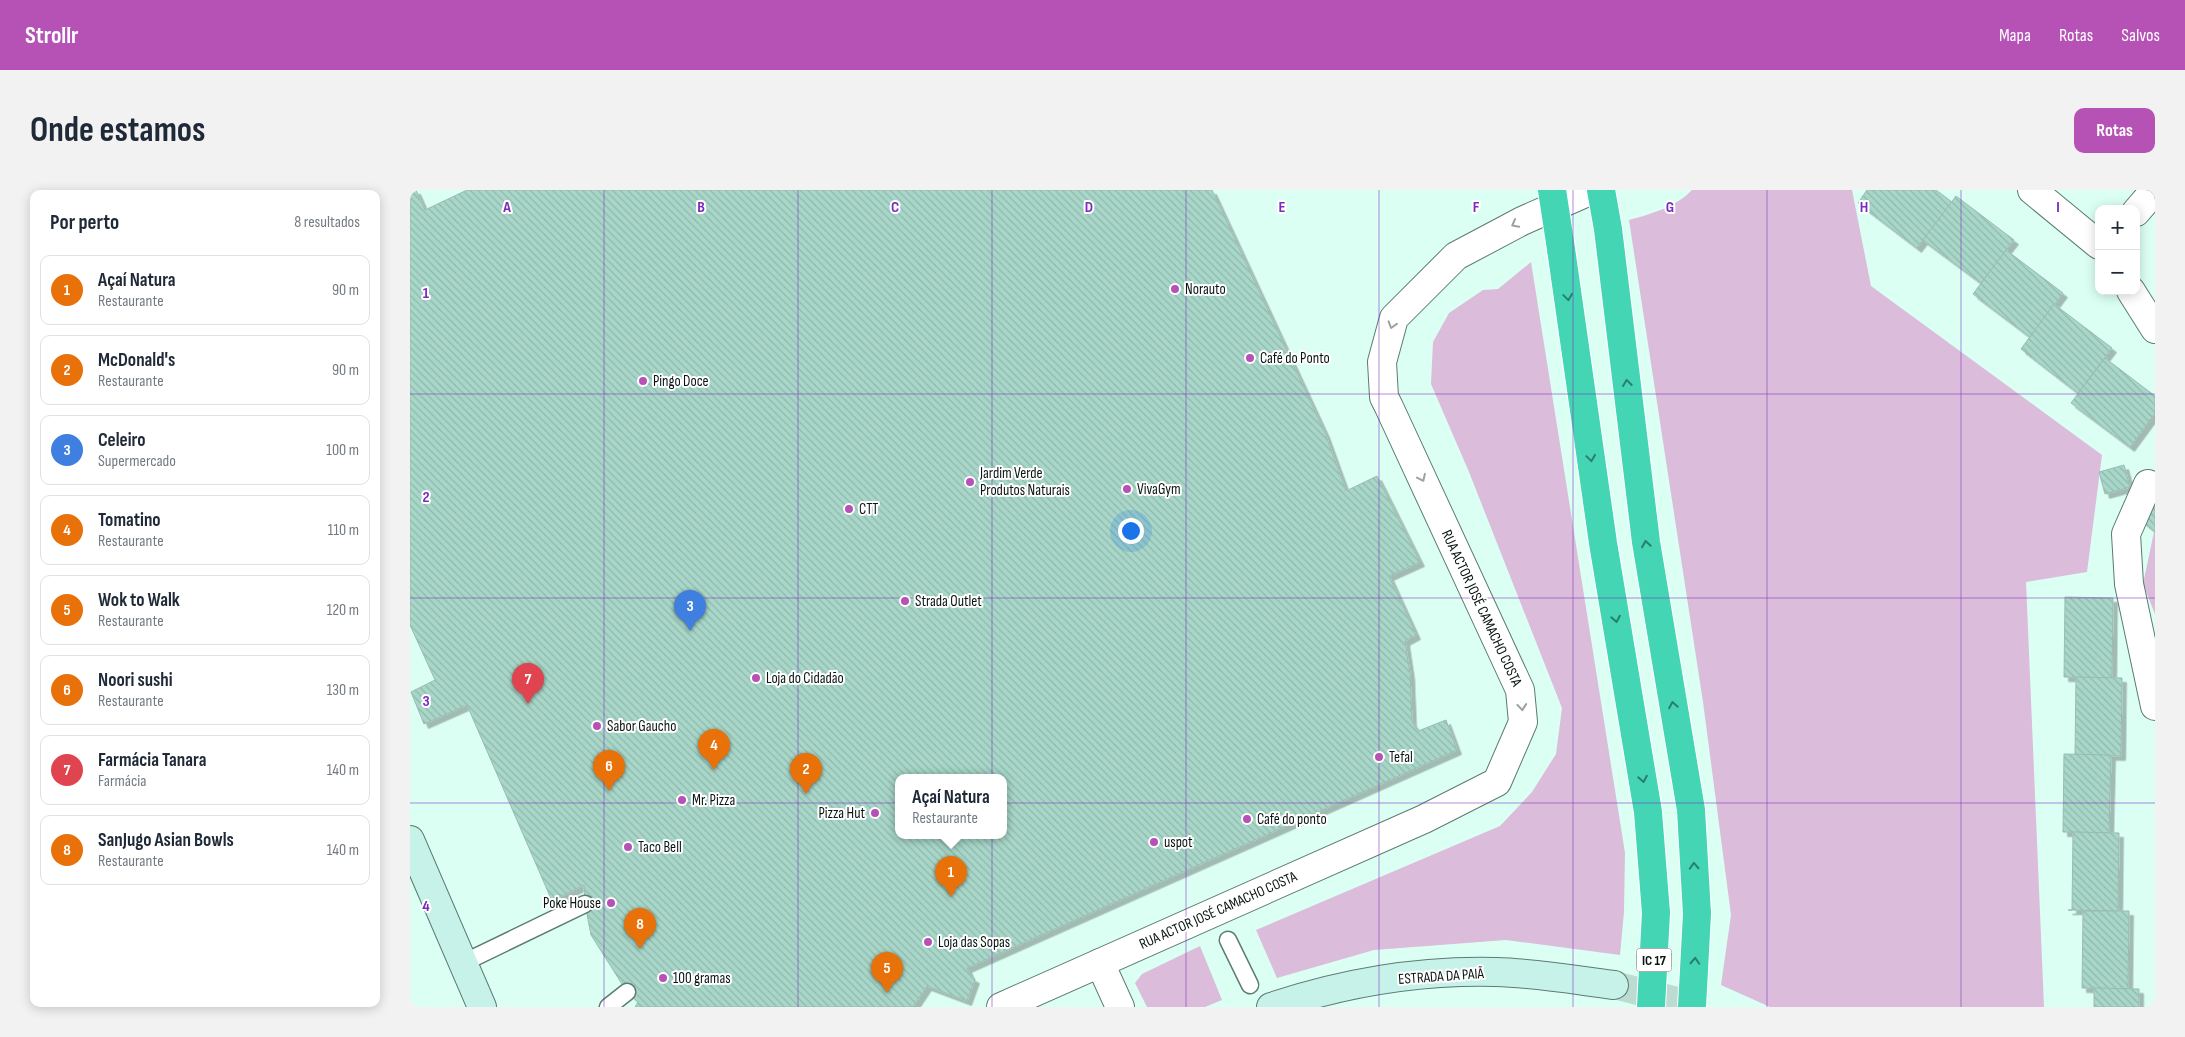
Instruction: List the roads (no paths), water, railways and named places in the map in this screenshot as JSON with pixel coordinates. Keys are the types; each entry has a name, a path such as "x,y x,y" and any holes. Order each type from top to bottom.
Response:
{"highway":[{"name":"IC 17","path":"1552,190 1603,543 1648,812 1656,913 1651,1007"},
{"path":"1601,190 1608,229 1646,542 1691,810 1697,914 1692,1007"}],"street":[{"name":"RUA ACTOR JOSÉ CAMACHO COSTA","path":"1001,1007 1424,819 1497,782 1523,722 1520,690 1384,397 1382,362 1394,318 1456,256 1522,221 1592,190"},
{"path":"2032,190 2095,242"},
{"path":"2140,207 2155,190"},
{"path":"2133,295 2155,329"},
{"path":"2148,484 2126,534 2129,584 2155,706"},
{"path":"410,840 482,1007"},
{"path":"1100,963 1120,1007"},
{"name":"ESTRADA DA PAIÃ","path":"1283,1003 1369,982 1441,973 1497,972 1549,976 1614,986"}],"lane":[{"path":"463,963 585,904"},
{"path":"1228,940 1250,985"},
{"path":"608,1007 627,992"}],"tunnel":[{"path":"1614,985 1701,1007"}],"place":[{"name":"Norauto","path":"1175,289"},
{"name":"Café do Ponto","path":"1250,358"},
{"name":"Pingo Doce","path":"643,381"},
{"name":"Jardim Verde Produtos Naturais","path":"970,482"},
{"name":"VivaGym","path":"1127,489"},
{"name":"CTT","path":"849,509"},
{"name":"Strada Outlet","path":"905,601"},
{"name":"Celeiro","path":"690,631"},
{"name":"Loja do Cidadão","path":"756,678"},
{"name":"Farmácia Tanara","path":"528,704"},
{"name":"Sabor Gaucho","path":"597,726"},
{"name":"Tefal","path":"1379,757"},
{"name":"Tomatino","path":"714,770"},
{"name":"Noori sushi","path":"609,791"},
{"name":"McDonald's","path":"806,794"},
{"name":"Mr. Pizza","path":"682,800"},
{"name":"Pizza Hut","path":"875,813"},
{"name":"Café do ponto","path":"1247,819"},
{"name":"uspot","path":"1154,842"},
{"name":"Taco Bell","path":"628,847"},
{"name":"Açaí Natura","path":"951,897"},
{"name":"Poke House","path":"611,903"},
{"name":"Loja das Sopas","path":"928,942"},
{"name":"SanJugo Asian Bowls","path":"640,949"},
{"name":"100 gramas","path":"663,978"},
{"name":"Wok to Walk","path":"887,993"}]}
